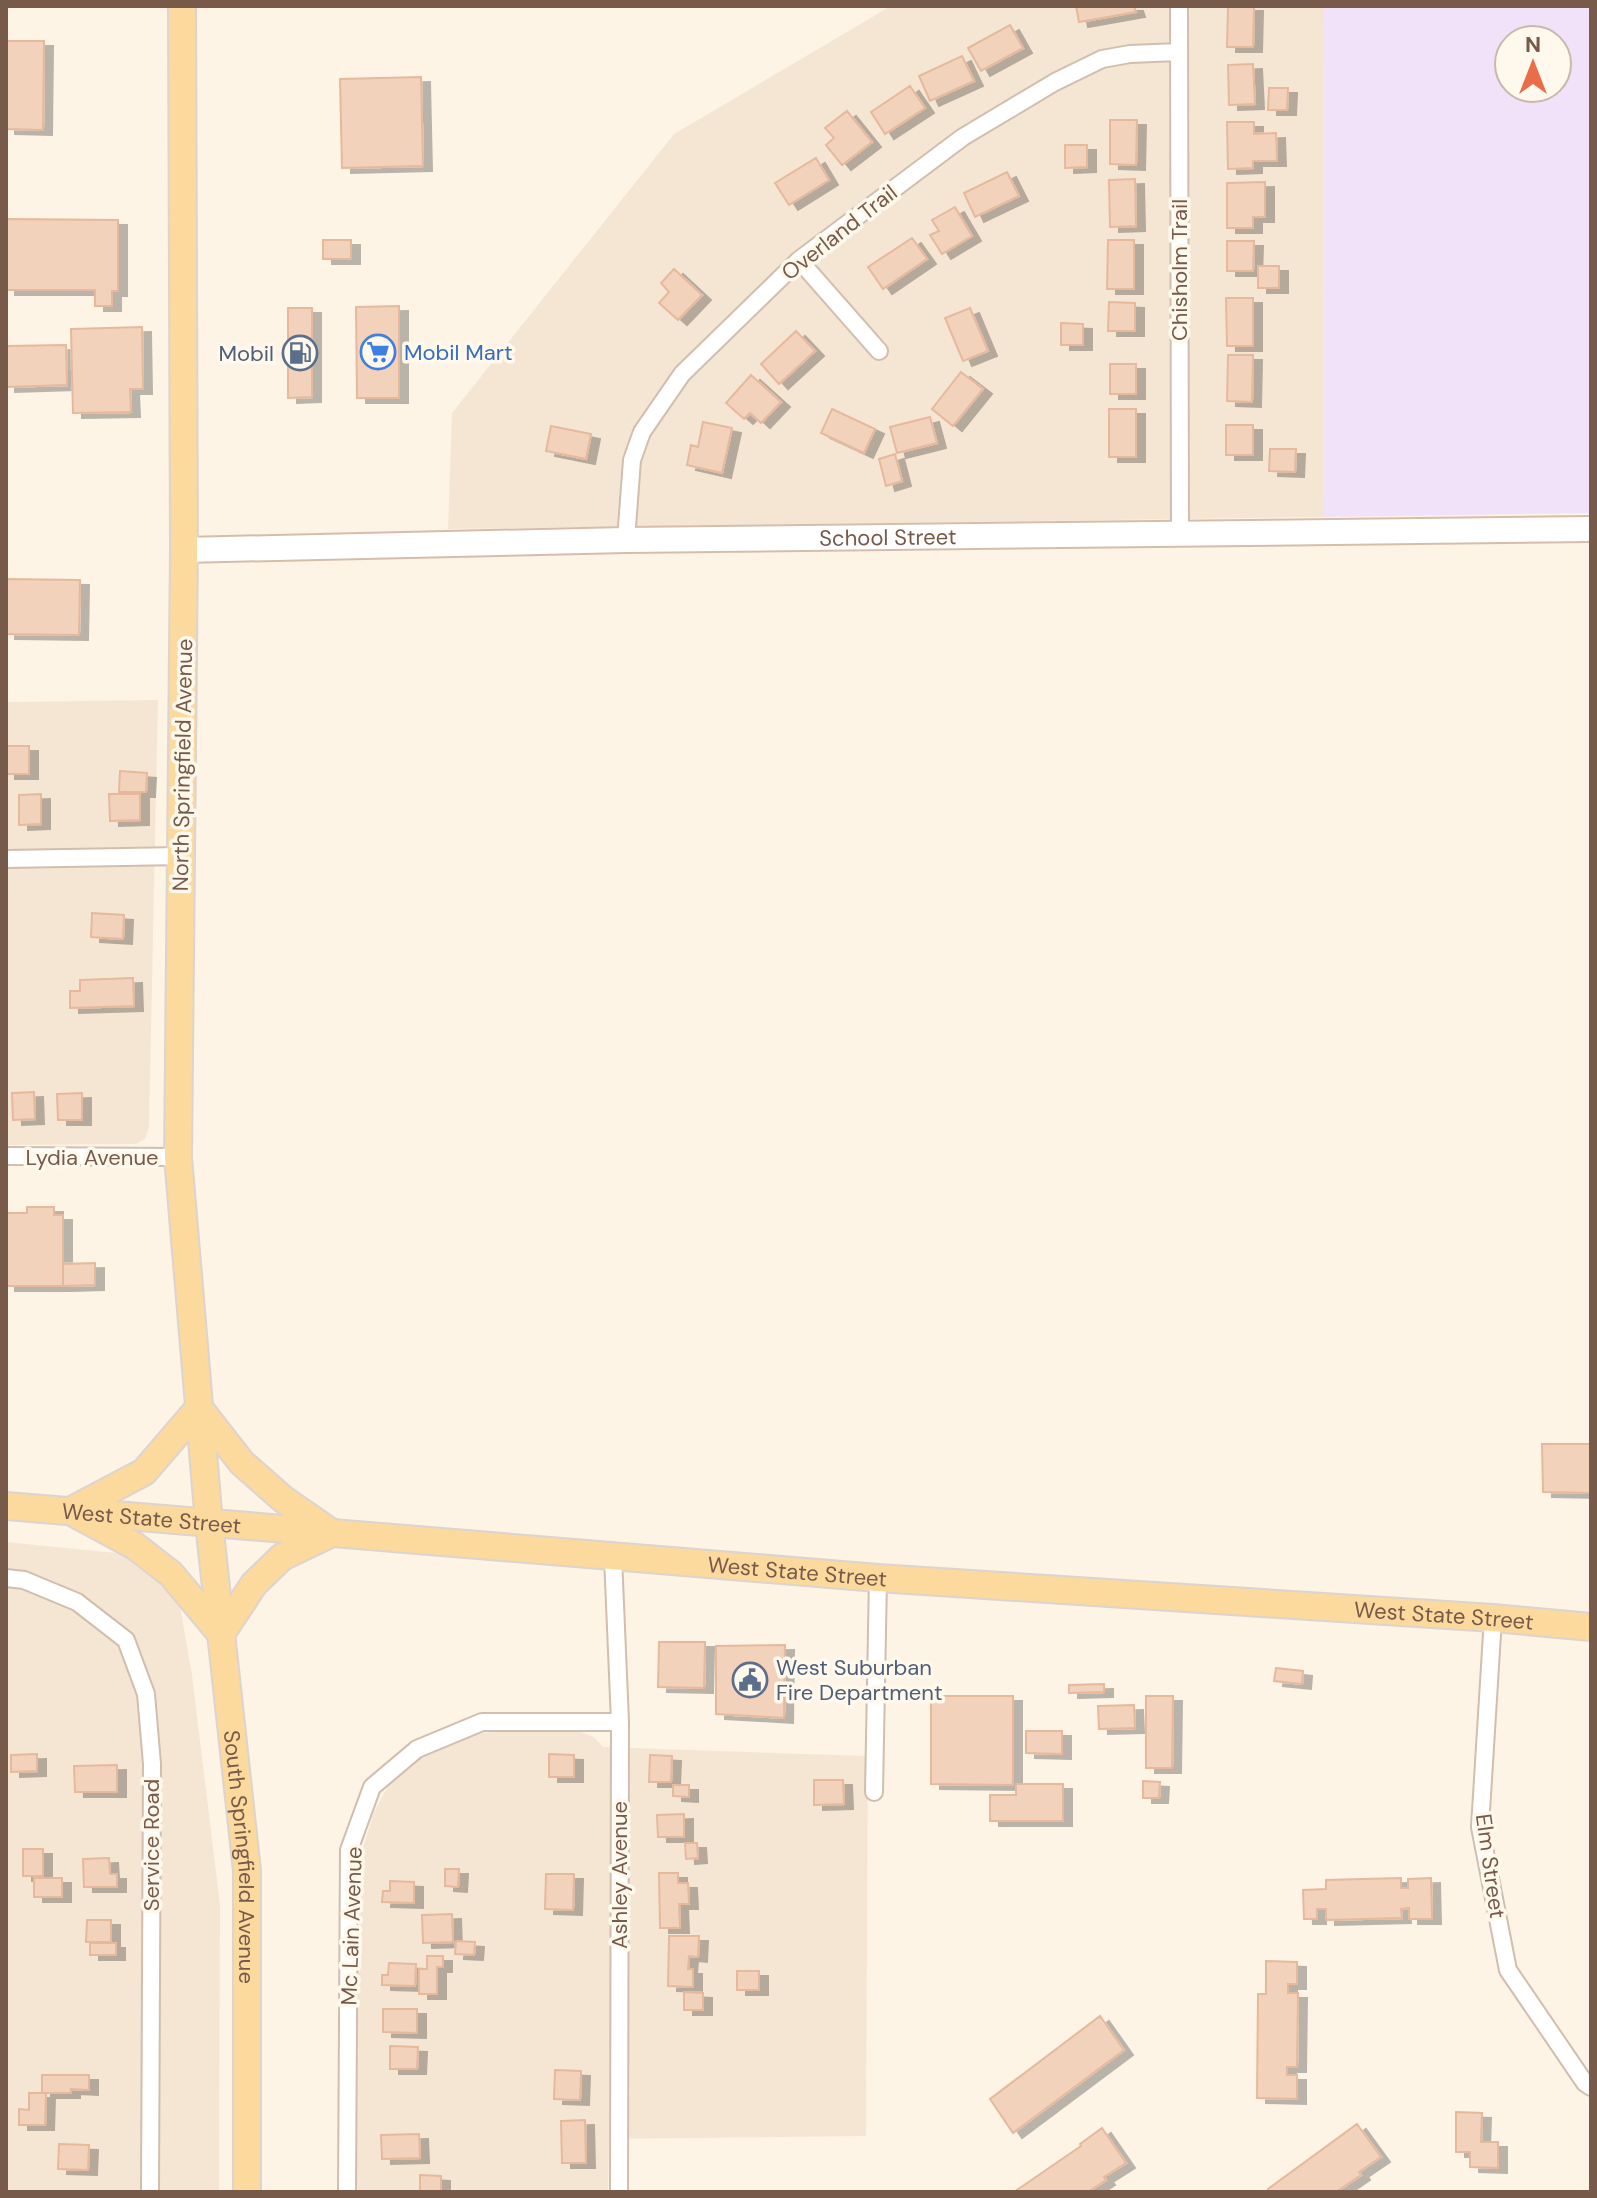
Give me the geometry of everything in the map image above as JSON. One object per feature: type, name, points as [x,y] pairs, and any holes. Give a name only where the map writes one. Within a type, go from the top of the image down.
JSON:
[{"type":"main road","name":"North Springfield Avenue","points":[[182,6],[184,550],[178,1157],[209,1523]]},
{"type":"main road","name":"School Street","points":[[184,550],[626,540],[1591,529]]},
{"type":"main road","points":[[199,1408],[242,1463],[283,1499],[332,1533],[282,1557],[254,1584],[221,1634],[171,1574],[135,1546],[70,1511],[144,1472],[199,1408]]},
{"type":"main road","name":"West State Street","points":[[6,1506],[878,1578],[1591,1627]]},
{"type":"main road","name":"South Springfield Avenue","points":[[209,1523],[247,1871],[247,2192]]},
{"type":"street","name":"Chisholm Trail","points":[[1179,6],[1180,535]]},
{"type":"street","name":"Overland Trail","points":[[626,540],[632,460],[642,432],[682,374],[799,260],[963,137],[1055,82],[1102,59],[1130,54],[1178,52]]},
{"type":"street","points":[[799,260],[879,351]]},
{"type":"street","points":[[6,859],[182,856]]},
{"type":"street","name":"Lydia Avenue","points":[[6,1156],[178,1157]]},
{"type":"street","name":"Ashley Avenue","points":[[613,1557],[620,1722],[619,2192]]},
{"type":"street","name":"Service Road","points":[[6,1578],[24,1580],[77,1602],[126,1640],[146,1694],[152,1764],[150,2192]]},
{"type":"street","points":[[874,1792],[878,1578]]},
{"type":"street","name":"Elm Street","points":[[1493,1618],[1480,1827],[1508,1970],[1585,2083],[1591,2087]]},
{"type":"street","name":"Mc Lain Avenue","points":[[347,2192],[349,1850],[372,1787],[417,1749],[482,1722],[620,1722]]},
{"type":"shaded area","points":[[891,6],[1324,6],[1323,517],[448,529],[452,413],[674,134]]},
{"type":"shaded area","points":[[1324,6],[1591,6],[1591,513],[1323,517]]},
{"type":"shaded area","points":[[158,700],[149,1127],[145,1139],[136,1144],[6,1145],[6,702]]},
{"type":"shaded area","points":[[6,1542],[127,1554],[179,1600],[192,1675],[220,1905],[219,2192],[6,2192]]},
{"type":"shaded area","points":[[499,1731],[578,1731],[594,1737],[603,1747],[868,1756],[866,2136],[609,2139],[608,2192],[356,2192],[357,1916],[363,1848],[374,1812],[387,1788],[409,1764],[434,1748],[469,1735]]},
{"type":"building","points":[[1076,6],[1134,6],[1136,12],[1079,22]]},
{"type":"building","points":[[1228,6],[1254,6],[1253,47],[1227,47]]},
{"type":"building","points":[[1010,25],[1023,48],[981,71],[968,48]]},
{"type":"building","points":[[6,41],[44,41],[43,130],[6,129]]},
{"type":"building","points":[[962,56],[974,81],[930,101],[919,76]]},
{"type":"building","points":[[1253,64],[1255,104],[1229,105],[1228,65]]},
{"type":"building","points":[[421,77],[423,166],[342,168],[340,79]]},
{"type":"building","points":[[910,86],[925,108],[885,134],[871,112]]},
{"type":"building","points":[[1269,88],[1288,88],[1287,110],[1268,110]]},
{"type":"building","points":[[847,111],[872,142],[842,165],[826,145],[834,138],[825,128]]},
{"type":"building","points":[[1110,120],[1137,120],[1136,165],[1110,164]]},
{"type":"building","points":[[1227,122],[1254,122],[1254,134],[1276,133],[1277,161],[1253,161],[1253,168],[1228,169]]},
{"type":"building","points":[[1065,145],[1087,145],[1087,167],[1065,168]]},
{"type":"building","points":[[816,158],[829,180],[789,205],[775,183]]},
{"type":"building","points":[[1007,172],[1019,196],[975,217],[964,193]]},
{"type":"building","points":[[1135,179],[1136,226],[1110,227],[1109,180]]},
{"type":"building","points":[[1265,182],[1265,217],[1253,217],[1253,228],[1227,228],[1227,183]]},
{"type":"building","points":[[955,207],[972,236],[942,254],[930,235],[939,231],[932,220]]},
{"type":"building","points":[[6,219],[118,220],[118,291],[112,291],[112,306],[95,306],[95,290],[6,290]]},
{"type":"building","points":[[912,238],[927,259],[883,289],[868,267]]},
{"type":"building","points":[[323,240],[351,240],[351,259],[323,259]]},
{"type":"building","points":[[1108,240],[1134,240],[1134,289],[1107,289]]},
{"type":"building","points":[[1227,241],[1254,241],[1253,271],[1227,271]]},
{"type":"building","points":[[1258,266],[1279,266],[1279,288],[1258,288]]},
{"type":"building","points":[[674,269],[702,295],[678,320],[659,303],[669,292],[661,283]]},
{"type":"building","points":[[1226,298],[1253,298],[1253,346],[1227,346]]},
{"type":"building","points":[[1109,302],[1135,303],[1135,331],[1108,331]]},
{"type":"building","name":"Mobil Mart","points":[[399,306],[399,398],[357,398],[356,307]]},
{"type":"building","name":"Mobil","points":[[288,308],[312,308],[312,397],[288,398]]},
{"type":"building","points":[[970,308],[988,351],[963,361],[945,318]]},
{"type":"building","points":[[1061,323],[1083,324],[1083,345],[1061,345]]},
{"type":"building","points":[[142,327],[143,389],[130,389],[131,412],[73,413],[71,329]]},
{"type":"building","points":[[796,331],[815,351],[779,384],[761,364]]},
{"type":"building","points":[[66,345],[67,385],[6,387],[6,346]]},
{"type":"building","points":[[1228,355],[1253,355],[1252,402],[1227,401]]},
{"type":"building","points":[[1110,364],[1136,364],[1136,394],[1110,394]]},
{"type":"building","points":[[961,372],[983,389],[953,426],[932,409]]},
{"type":"building","points":[[751,375],[781,402],[761,423],[750,413],[744,419],[726,403]]},
{"type":"building","points":[[832,409],[875,429],[864,453],[821,433]]},
{"type":"building","points":[[1109,409],[1136,409],[1136,457],[1109,457]]},
{"type":"building","points":[[930,417],[937,443],[897,453],[890,427]]},
{"type":"building","points":[[703,422],[732,428],[722,473],[687,465],[691,445],[698,447]]},
{"type":"building","points":[[1226,425],[1253,425],[1253,455],[1226,455]]},
{"type":"building","points":[[551,426],[591,434],[586,459],[546,451]]},
{"type":"building","points":[[1270,449],[1296,449],[1295,472],[1269,471]]},
{"type":"building","points":[[895,454],[902,481],[886,486],[879,459]]},
{"type":"building","points":[[6,579],[80,580],[79,635],[6,634]]},
{"type":"building","points":[[6,746],[29,746],[29,774],[6,774]]},
{"type":"building","points":[[120,771],[147,773],[146,792],[119,792]]},
{"type":"building","points":[[41,794],[41,824],[19,825],[19,795]]},
{"type":"building","points":[[109,794],[140,794],[140,820],[110,821]]},
{"type":"building","points":[[92,913],[124,915],[123,939],[91,937]]},
{"type":"building","points":[[133,978],[134,1006],[70,1008],[70,991],[80,991],[80,980]]},
{"type":"building","points":[[34,1092],[35,1119],[13,1120],[12,1093]]},
{"type":"building","points":[[82,1093],[82,1120],[58,1120],[57,1094]]},
{"type":"building","points":[[27,1207],[54,1207],[54,1215],[63,1215],[63,1286],[6,1286],[6,1213],[27,1213]]},
{"type":"building","points":[[95,1263],[95,1285],[63,1286],[63,1264]]},
{"type":"building","points":[[1542,1444],[1591,1444],[1591,1493],[1543,1492]]},
{"type":"building","points":[[659,1642],[705,1642],[704,1688],[658,1687]]},
{"type":"building","name":"West Suburban Fire Department","points":[[785,1645],[784,1718],[716,1714],[716,1646]]},
{"type":"building","points":[[1276,1668],[1303,1671],[1302,1684],[1274,1681]]},
{"type":"building","points":[[1104,1684],[1104,1692],[1069,1693],[1069,1685]]},
{"type":"building","points":[[931,1696],[1013,1696],[1013,1785],[931,1784]]},
{"type":"building","points":[[1146,1696],[1173,1696],[1172,1768],[1146,1768]]},
{"type":"building","points":[[1134,1705],[1135,1728],[1099,1729],[1098,1706]]},
{"type":"building","points":[[1026,1731],[1062,1731],[1062,1754],[1026,1753]]},
{"type":"building","points":[[37,1754],[37,1771],[11,1772],[11,1755]]},
{"type":"building","points":[[549,1754],[574,1755],[574,1777],[549,1777]]},
{"type":"building","points":[[650,1755],[672,1756],[671,1782],[649,1782]]},
{"type":"building","points":[[117,1765],[117,1792],[75,1792],[74,1766]]},
{"type":"building","points":[[814,1780],[843,1780],[844,1804],[814,1805]]},
{"type":"building","points":[[1143,1781],[1160,1782],[1159,1798],[1143,1798]]},
{"type":"building","points":[[1016,1784],[1063,1784],[1063,1821],[990,1821],[990,1795],[1016,1795]]},
{"type":"building","points":[[673,1785],[689,1785],[689,1797],[673,1796]]},
{"type":"building","points":[[684,1814],[684,1837],[658,1837],[657,1815]]},
{"type":"building","points":[[685,1843],[697,1843],[698,1858],[686,1859]]},
{"type":"building","points":[[23,1849],[43,1849],[43,1876],[23,1876]]},
{"type":"building","points":[[109,1858],[110,1874],[117,1874],[117,1887],[84,1887],[83,1859]]},
{"type":"building","points":[[445,1869],[459,1869],[458,1887],[445,1886]]},
{"type":"building","points":[[659,1873],[678,1873],[678,1883],[688,1883],[689,1904],[679,1904],[680,1928],[660,1928]]},
{"type":"building","points":[[546,1874],[574,1874],[573,1910],[545,1909]]},
{"type":"building","points":[[34,1878],[62,1878],[62,1897],[34,1897]]},
{"type":"building","points":[[1401,1878],[1401,1888],[1408,1888],[1408,1879],[1431,1878],[1432,1919],[1409,1919],[1409,1908],[1401,1909],[1402,1918],[1326,1920],[1326,1909],[1317,1909],[1317,1919],[1304,1919],[1303,1890],[1326,1889],[1326,1880]]},
{"type":"building","points":[[390,1881],[414,1882],[414,1903],[382,1902],[383,1891],[390,1891]]},
{"type":"building","points":[[452,1914],[453,1942],[423,1943],[422,1915]]},
{"type":"building","points":[[87,1920],[111,1920],[111,1942],[86,1942]]},
{"type":"building","points":[[669,1936],[699,1936],[698,1957],[689,1956],[688,1969],[693,1969],[693,1987],[668,1986]]},
{"type":"building","points":[[456,1941],[475,1942],[474,1955],[455,1954]]},
{"type":"building","points":[[90,1943],[116,1943],[116,1955],[90,1955]]},
{"type":"building","points":[[427,1956],[443,1956],[443,1967],[437,1967],[437,1994],[419,1994],[419,1969],[427,1969]]},
{"type":"building","points":[[1266,1961],[1297,1962],[1297,1984],[1288,1984],[1288,1993],[1298,1993],[1297,2067],[1287,2067],[1287,2075],[1297,2075],[1297,2099],[1257,2098],[1258,1994],[1266,1994]]},
{"type":"building","points":[[389,1963],[416,1964],[415,1986],[382,1985],[382,1975],[388,1975]]},
{"type":"building","points":[[737,1971],[759,1971],[759,1990],[737,1990]]},
{"type":"building","points":[[684,1992],[703,1993],[703,2010],[684,2010]]},
{"type":"building","points":[[383,2009],[417,2009],[417,2033],[383,2032]]},
{"type":"building","points":[[1100,2016],[1124,2050],[1013,2133],[990,2099]]},
{"type":"building","points":[[390,2046],[418,2047],[417,2069],[390,2069]]},
{"type":"building","points":[[555,2070],[581,2071],[580,2100],[554,2099]]},
{"type":"building","points":[[42,2075],[89,2075],[89,2090],[42,2093]]},
{"type":"building","points":[[29,2093],[46,2093],[45,2125],[19,2125],[19,2109],[29,2110]]},
{"type":"building","points":[[1456,2112],[1482,2113],[1481,2142],[1498,2142],[1498,2168],[1470,2167],[1470,2152],[1456,2152]]},
{"type":"building","points":[[585,2120],[586,2163],[562,2163],[561,2121]]},
{"type":"building","points":[[1357,2124],[1381,2157],[1359,2172],[1361,2175],[1336,2192],[1268,2192],[1268,2189]]},
{"type":"building","points":[[1102,2128],[1126,2163],[1104,2177],[1106,2180],[1088,2192],[1014,2192],[1081,2146]]},
{"type":"building","points":[[419,2134],[420,2158],[382,2159],[381,2135]]},
{"type":"building","points":[[59,2144],[89,2145],[88,2170],[58,2169]]},
{"type":"building","points":[[420,2175],[441,2176],[441,2192],[420,2192]]},
{"type":"place","name":"Mobil Mart","points":[[378,352]]},
{"type":"place","name":"Mobil","points":[[300,353]]},
{"type":"place","name":"West Suburban Fire Department","points":[[750,1680]]}]
